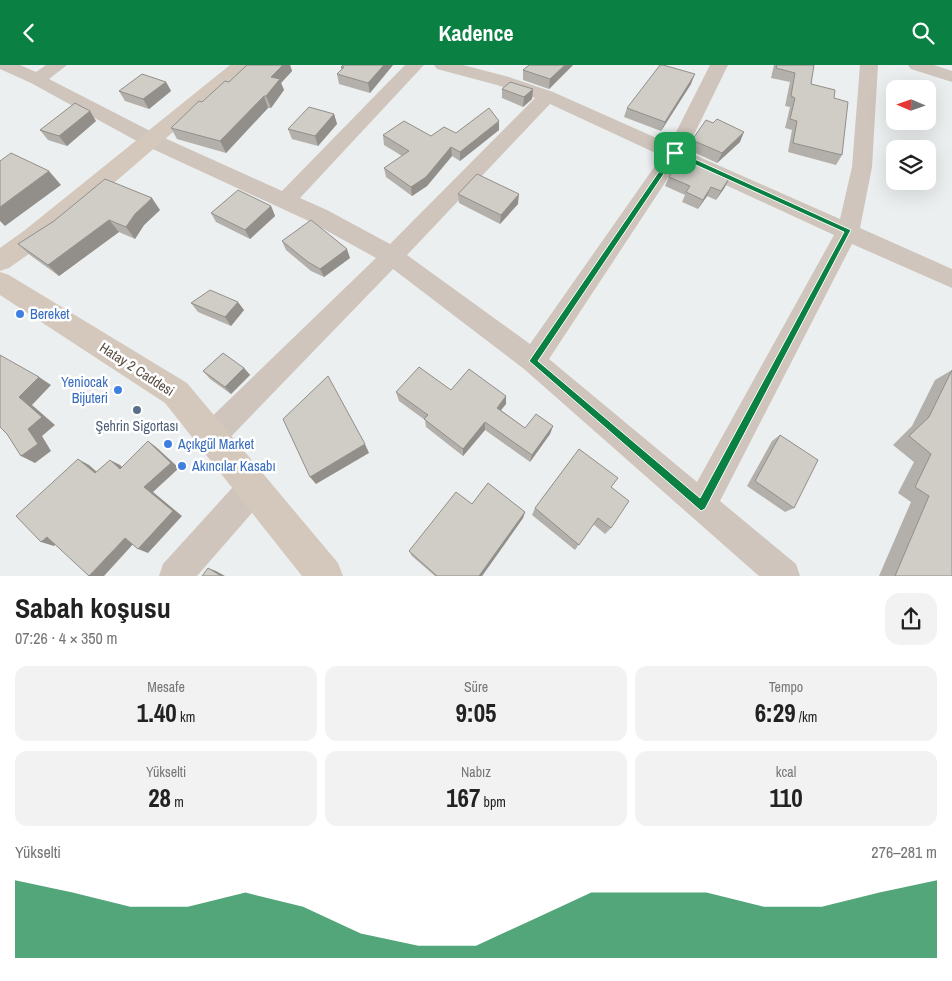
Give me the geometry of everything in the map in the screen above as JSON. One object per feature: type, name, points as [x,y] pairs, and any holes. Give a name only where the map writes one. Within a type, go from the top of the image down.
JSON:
[{"type":"street","points":[[5,65],[37,79],[145,136],[319,216],[392,256],[533,361],[784,576]]},
{"type":"street","points":[[37,79],[58,65]]},
{"type":"street","points":[[0,261],[34,237],[220,65]]},
{"type":"street","points":[[0,252],[13,235],[242,65]]},
{"type":"street","points":[[285,201],[415,65]]},
{"type":"street","points":[[443,65],[502,81],[547,96],[848,230],[952,279]]},
{"type":"street","points":[[533,361],[675,153],[719,65]]},
{"type":"street","points":[[701,506],[848,230],[862,167],[869,65]]},
{"type":"street","points":[[917,65],[952,77]]},
{"type":"street","points":[[211,437],[392,256],[547,96]]},
{"type":"street","name":"Hatay 2 Caddesi","points":[[0,282],[176,393],[325,576]]},
{"type":"street","points":[[176,576],[254,488]]},
{"type":"building","points":[[247,65],[283,65],[271,77],[280,79],[266,96],[220,141],[171,128],[199,101],[202,102],[225,81],[229,82]]},
{"type":"building","points":[[343,65],[384,65],[368,83],[337,74],[344,67],[341,67]]},
{"type":"building","points":[[529,65],[565,65],[550,79],[523,70]]},
{"type":"building","points":[[660,65],[695,74],[665,122],[627,108]]},
{"type":"building","points":[[777,65],[814,65],[811,84],[835,90],[834,98],[848,102],[842,155],[793,143],[797,121],[790,119],[795,98],[791,96],[795,73],[776,68]]},
{"type":"building","points":[[142,74],[166,82],[143,99],[119,91]]},
{"type":"building","points":[[510,82],[533,89],[524,97],[502,89]]},
{"type":"building","points":[[75,103],[90,111],[59,136],[40,130]]},
{"type":"building","points":[[309,107],[334,114],[315,136],[288,129]]},
{"type":"building","points":[[489,108],[499,121],[460,152],[451,147],[426,177],[411,187],[384,168],[409,151],[383,135],[404,121],[431,136],[444,127],[456,133]]},
{"type":"building","points":[[717,119],[744,132],[722,153],[692,140],[706,120],[713,123]]},
{"type":"building","points":[[11,153],[49,171],[0,207],[0,161]]},
{"type":"building","points":[[683,156],[730,177],[721,191],[711,187],[703,200],[686,192],[690,186],[669,177]]},
{"type":"building","points":[[477,174],[519,194],[501,215],[458,194]]},
{"type":"building","points":[[105,179],[152,198],[135,214],[126,227],[109,220],[48,265],[18,244],[54,221]]},
{"type":"building","points":[[238,190],[271,206],[245,230],[211,213]]},
{"type":"building","points":[[311,220],[347,249],[320,269],[282,241]]},
{"type":"building","points":[[210,290],[238,302],[225,317],[191,303]]},
{"type":"building","points":[[223,353],[244,368],[225,387],[203,371]]},
{"type":"building","points":[[0,355],[39,377],[19,397],[42,417],[28,429],[38,444],[21,456],[7,434],[0,427]]},
{"type":"building","points":[[419,367],[451,390],[469,369],[506,396],[497,408],[525,428],[536,414],[553,426],[532,455],[485,422],[463,449],[424,419],[428,415],[396,392]]},
{"type":"building","points":[[952,370],[952,576],[895,576],[929,496],[915,487],[931,454],[909,436],[929,417]]},
{"type":"building","points":[[328,376],[365,444],[310,477],[283,419]]},
{"type":"building","points":[[780,435],[818,460],[794,508],[755,481]]},
{"type":"building","points":[[148,441],[171,463],[144,487],[173,511],[138,549],[125,538],[89,576],[47,537],[41,542],[16,516],[78,459],[95,473],[110,460],[120,469]]},
{"type":"building","points":[[579,449],[618,478],[611,487],[629,501],[611,528],[598,518],[579,545],[535,508]]},
{"type":"building","points":[[488,483],[525,512],[479,576],[437,576],[409,551],[456,492],[472,504]]},
{"type":"building","points":[[208,568],[221,576],[202,576]]},
{"type":"place","name":"Bereket","points":[[20,314]]},
{"type":"place","name":"Yeniocak Bijuteri","points":[[118,390]]},
{"type":"place","name":"Şehrin Sigortası","points":[[137,410]]},
{"type":"place","name":"Açıkgül Market","points":[[168,444]]},
{"type":"place","name":"Akıncılar Kasabı","points":[[182,466]]},
{"type":"route","points":[[675,153],[848,230],[701,506],[533,361],[675,153]]}]
